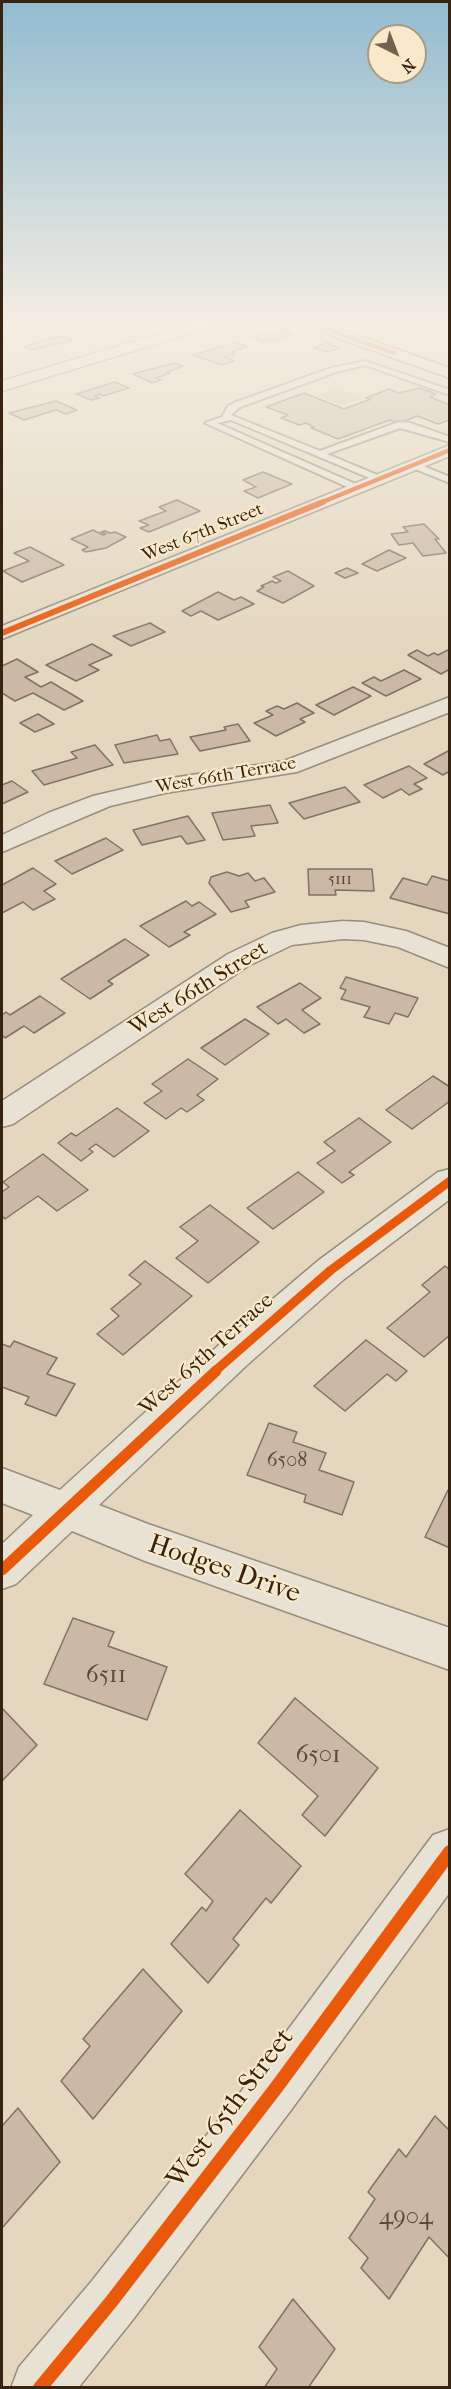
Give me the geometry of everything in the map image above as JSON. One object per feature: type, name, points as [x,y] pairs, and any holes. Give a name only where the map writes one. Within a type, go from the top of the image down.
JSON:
[{"type":"street","name":"West 67th Street","points":[[2,633],[450,450]]},
{"type":"street","name":"West 66th Terrace","points":[[2,844],[57,818],[102,801],[165,786],[289,767],[450,704]]},
{"type":"street","name":"West 66th Street","points":[[2,1116],[238,960],[282,939],[322,932],[364,931],[406,940],[450,959]]},
{"type":"street","name":"West 65th Terrace","points":[[2,1570],[234,1354],[331,1270],[450,1181]]},
{"type":"street","name":"Hodges Drive","points":[[2,1485],[145,1542],[450,1649]]},
{"type":"street","name":"West 65th Street","points":[[40,2388],[111,2302],[276,2088],[450,1852]]},
{"type":"lane","points":[[231,434],[357,488]]},
{"type":"lane","points":[[272,434],[379,479]]},
{"type":"lane","points":[[319,454],[373,434]]},
{"type":"lane","points":[[434,434],[450,440]]},
{"type":"lane","points":[[413,465],[450,480]]},
{"type":"building","points":[[327,434],[350,434],[338,439]]},
{"type":"building","points":[[263,472],[292,484],[258,498],[244,491],[256,487],[243,480]]},
{"type":"building","points":[[177,500],[200,511],[149,532],[140,528],[149,525],[139,521],[166,511],[159,507]]},
{"type":"building","points":[[424,524],[439,539],[435,539],[446,553],[423,556],[413,543],[399,545],[391,534],[408,532],[403,527]]},
{"type":"building","points":[[93,530],[103,535],[106,534],[101,532],[105,531],[126,537],[106,548],[86,552],[82,550],[88,547],[71,539]]},
{"type":"building","points":[[30,547],[64,565],[22,582],[3,571],[29,561],[14,553]]},
{"type":"building","points":[[389,550],[406,558],[377,571],[362,564]]},
{"type":"building","points":[[347,568],[358,573],[345,578],[335,573]]},
{"type":"building","points":[[288,571],[314,586],[283,603],[257,591],[264,587],[261,586],[272,581],[276,583],[281,581],[273,577]]},
{"type":"building","points":[[218,592],[234,600],[241,597],[254,604],[218,620],[201,611],[191,616],[182,611]]},
{"type":"building","points":[[150,623],[165,632],[131,646],[113,636]]},
{"type":"building","points":[[92,644],[112,655],[89,665],[99,670],[76,681],[46,665]]},
{"type":"building","points":[[450,649],[450,669],[441,674],[408,655],[417,650],[428,656],[434,653],[438,655]]},
{"type":"building","points":[[17,659],[38,672],[25,677],[41,687],[51,682],[83,701],[64,710],[33,693],[15,701],[2,693],[2,666]]},
{"type":"building","points":[[404,670],[421,679],[386,696],[362,683],[374,677],[381,681]]},
{"type":"building","points":[[353,687],[371,696],[334,715],[316,705]]},
{"type":"building","points":[[297,703],[314,713],[300,719],[305,722],[276,736],[254,723],[273,715],[266,711],[277,706],[284,709]]},
{"type":"building","points":[[38,714],[54,724],[35,732],[20,723]]},
{"type":"building","points":[[238,724],[250,741],[200,751],[190,737],[226,730],[224,727]]},
{"type":"building","points":[[157,735],[160,741],[170,739],[178,754],[124,763],[115,745]]},
{"type":"building","points":[[95,745],[113,765],[44,785],[32,771],[77,758],[71,752]]},
{"type":"building","points":[[450,750],[450,771],[443,775],[424,764]]},
{"type":"building","points":[[409,766],[427,778],[414,784],[422,789],[409,795],[401,789],[383,798],[364,785]]},
{"type":"building","points":[[12,781],[28,792],[2,804],[2,785]]},
{"type":"building","points":[[345,787],[360,802],[304,819],[289,803]]},
{"type":"building","points":[[270,805],[278,823],[251,826],[255,836],[223,840],[212,813]]},
{"type":"building","points":[[188,816],[205,840],[187,844],[181,836],[142,845],[133,830]]},
{"type":"building","points":[[106,838],[123,850],[72,874],[55,861]]},
{"type":"building","points":[[33,868],[56,884],[44,891],[55,899],[33,910],[23,902],[2,913],[2,885]]},
{"type":"building","points":[[308,869],[372,869],[374,891],[335,890],[336,895],[309,895]]},
{"type":"building","points":[[227,872],[239,876],[248,873],[255,881],[264,878],[275,892],[245,901],[249,907],[231,912],[209,883],[211,877]]},
{"type":"building","points":[[432,876],[450,881],[450,914],[390,898],[403,878],[427,885]]},
{"type":"building","points":[[186,901],[192,906],[199,902],[216,914],[184,932],[190,935],[169,947],[140,926]]},
{"type":"building","points":[[125,939],[149,955],[108,981],[113,984],[90,999],[61,979]]},
{"type":"building","points":[[346,977],[418,998],[408,1017],[395,1013],[389,1024],[364,1017],[370,1007],[341,999],[346,990],[340,988]]},
{"type":"building","points":[[300,983],[321,998],[302,1010],[320,1024],[304,1033],[286,1019],[278,1024],[257,1007]]},
{"type":"building","points":[[40,996],[65,1013],[34,1033],[24,1026],[5,1038],[2,1035],[2,1015],[6,1012],[10,1015]]},
{"type":"building","points":[[245,1019],[269,1034],[225,1065],[201,1048]]},
{"type":"building","points":[[188,1059],[218,1079],[197,1095],[204,1100],[187,1112],[181,1108],[166,1119],[144,1103],[162,1091],[152,1084]]},
{"type":"building","points":[[433,1076],[450,1087],[450,1101],[412,1129],[386,1110]]},
{"type":"building","points":[[117,1108],[149,1131],[114,1157],[96,1144],[89,1149],[93,1152],[81,1161],[58,1143],[71,1133],[76,1136]]},
{"type":"building","points":[[359,1118],[391,1142],[349,1172],[354,1175],[342,1183],[317,1163],[335,1151],[324,1142]]},
{"type":"building","points":[[43,1154],[88,1190],[57,1211],[38,1196],[5,1219],[2,1216],[2,1192],[9,1187],[3,1182]]},
{"type":"building","points":[[298,1172],[324,1192],[273,1229],[247,1208]]},
{"type":"building","points":[[210,1205],[259,1242],[208,1283],[176,1258],[198,1241],[180,1227]]},
{"type":"building","points":[[145,1261],[192,1296],[123,1355],[97,1334],[119,1316],[111,1309],[141,1284],[129,1275]]},
{"type":"building","points":[[445,1266],[450,1270],[450,1335],[424,1357],[387,1328],[430,1292],[422,1285]]},
{"type":"building","points":[[366,1340],[407,1371],[396,1381],[387,1374],[345,1411],[314,1386]]},
{"type":"building","points":[[14,1341],[57,1358],[47,1374],[75,1384],[56,1416],[25,1404],[29,1397],[2,1387],[2,1344],[10,1347]]},
{"type":"building","points":[[269,1423],[297,1432],[293,1442],[326,1453],[319,1470],[354,1482],[342,1515],[304,1502],[306,1495],[247,1475]]},
{"type":"building","points":[[448,1490],[450,1491],[450,1548],[425,1537]]},
{"type":"building","points":[[73,1618],[114,1632],[108,1646],[167,1667],[147,1720],[44,1684]]},
{"type":"building","points":[[295,1698],[378,1768],[325,1836],[302,1815],[318,1796],[258,1743]]},
{"type":"building","points":[[2,1708],[37,1745],[2,1781]]},
{"type":"building","points":[[240,1810],[301,1866],[271,1903],[266,1898],[233,1939],[239,1945],[208,1983],[171,1944],[202,1907],[206,1911],[213,1901],[185,1874]]},
{"type":"building","points":[[143,1969],[182,2011],[93,2119],[61,2081],[90,2046],[83,2039]]},
{"type":"building","points":[[18,2108],[60,2162],[2,2228],[2,2126]]},
{"type":"building","points":[[435,2116],[450,2131],[450,2259],[429,2237],[389,2299],[361,2268],[368,2258],[349,2238],[375,2199],[368,2192],[399,2149],[406,2157]]},
{"type":"building","points":[[293,2299],[335,2349],[308,2388],[264,2388],[277,2369],[259,2347]]},
{"type":"cycle path","points":[[2,633],[450,450]]},
{"type":"cycle path","points":[[2,1570],[234,1354],[331,1270],[450,1181]]},
{"type":"cycle path","points":[[40,2388],[111,2302],[276,2088],[450,1852]]}]
